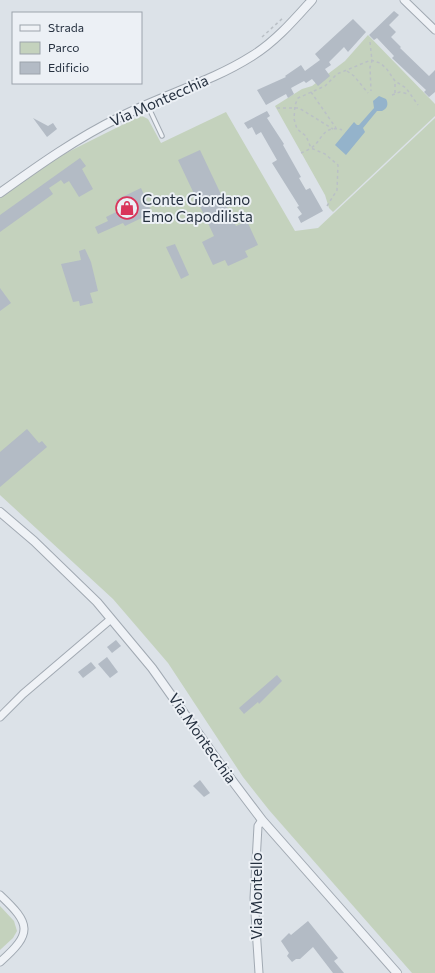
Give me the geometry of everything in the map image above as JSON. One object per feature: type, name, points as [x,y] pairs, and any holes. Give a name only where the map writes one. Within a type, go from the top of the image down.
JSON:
[{"type":"street","name":"Via Montecchia","points":[[0,193],[76,140],[147,104],[220,73],[253,55],[298,16],[312,0]]},
{"type":"street","points":[[404,0],[435,30]]},
{"type":"street","name":"Via Montecchia","points":[[0,512],[68,574],[111,619],[152,668],[262,820],[397,973]]},
{"type":"street","points":[[0,717],[23,694],[111,619]]},
{"type":"street","name":"Via Montello","points":[[259,973],[254,898],[258,826],[262,820]]},
{"type":"street","points":[[0,895],[23,919],[24,927],[23,936],[18,945],[0,962]]},
{"type":"lane","points":[[147,104],[162,136]]},
{"type":"path","points":[[370,42],[372,61],[370,67],[371,91]]},
{"type":"path","points":[[327,206],[337,190],[338,165],[325,154],[311,148],[306,136],[297,129],[294,120],[298,98],[331,82],[337,74],[372,61],[386,68],[395,81],[406,88],[418,105]]},
{"type":"path","points":[[347,71],[354,76],[368,94]]},
{"type":"path","points":[[395,81],[393,94],[409,94]]},
{"type":"path","points":[[311,92],[336,128],[342,130]]},
{"type":"path","points":[[277,108],[295,108],[306,111],[333,129]]},
{"type":"path","points":[[301,153],[311,148],[325,132],[336,128]]},
{"type":"green space","points":[[368,35],[435,104],[435,116],[333,212],[329,208],[325,195],[275,106],[302,89],[312,86],[345,61]]},
{"type":"green space","points":[[226,112],[295,231],[318,228],[435,118],[435,973],[412,973],[269,810],[243,777],[168,663],[113,599],[0,495],[0,198],[54,159],[134,119],[142,116],[148,119],[161,143]]},
{"type":"green space","points":[[0,906],[14,921],[17,931],[13,938],[0,950]]},
{"type":"water","points":[[379,96],[386,99],[386,108],[382,111],[377,111],[363,128],[365,132],[346,155],[335,145],[354,122],[359,125],[374,108],[373,101]]},
{"type":"building","points":[[394,11],[399,15],[389,25],[396,32],[391,37],[401,47],[400,48],[429,76],[435,70],[435,92],[429,97],[424,92],[426,90],[392,58],[394,56],[377,38],[374,40],[369,35]]},
{"type":"building","points":[[353,19],[366,32],[348,52],[344,47],[329,62],[331,65],[325,69],[330,76],[318,86],[312,79],[306,83],[304,81],[291,88],[294,94],[288,98],[286,94],[266,105],[257,90],[286,77],[285,76],[301,65],[305,71],[320,60],[315,54]]},
{"type":"building","points":[[267,111],[270,116],[267,118],[284,144],[283,145],[301,177],[299,178],[306,190],[310,188],[323,211],[301,223],[298,217],[302,214],[297,207],[299,206],[272,163],[277,160],[261,132],[256,135],[252,127],[248,129],[244,123]]},
{"type":"building","points":[[33,118],[48,126],[53,123],[57,129],[47,137]]},
{"type":"building","points":[[200,150],[236,226],[247,221],[258,245],[245,251],[248,257],[228,266],[225,260],[213,265],[202,242],[214,236],[178,160]]},
{"type":"building","points":[[80,158],[86,166],[82,169],[93,189],[79,197],[69,181],[64,184],[61,180],[49,188],[53,194],[0,232],[0,215]]},
{"type":"building","points":[[141,188],[152,213],[125,226],[123,223],[98,234],[95,227],[108,221],[106,217],[120,210],[116,200]]},
{"type":"building","points":[[175,244],[189,275],[181,279],[166,247]]},
{"type":"building","points":[[85,249],[91,262],[98,291],[90,293],[93,303],[80,306],[79,301],[73,302],[61,264],[81,260],[79,251]]},
{"type":"building","points":[[0,288],[11,303],[0,311]]},
{"type":"building","points":[[27,429],[39,443],[42,441],[47,447],[0,487],[0,452]]},
{"type":"building","points":[[116,640],[121,646],[112,653],[107,647]]},
{"type":"building","points":[[107,657],[118,672],[110,678],[98,664]]},
{"type":"building","points":[[91,662],[96,668],[83,678],[78,672]]},
{"type":"building","points":[[277,675],[282,681],[259,704],[258,702],[244,714],[239,708]]},
{"type":"building","points":[[200,780],[210,793],[204,797],[193,786]]},
{"type":"building","points":[[308,921],[338,958],[334,961],[344,973],[333,973],[313,947],[300,959],[296,959],[292,962],[287,956],[289,953],[281,941],[289,933],[291,935]]},
{"type":"place","name":"Conte Giordano Emo Capodilista","points":[[127,208]]}]
